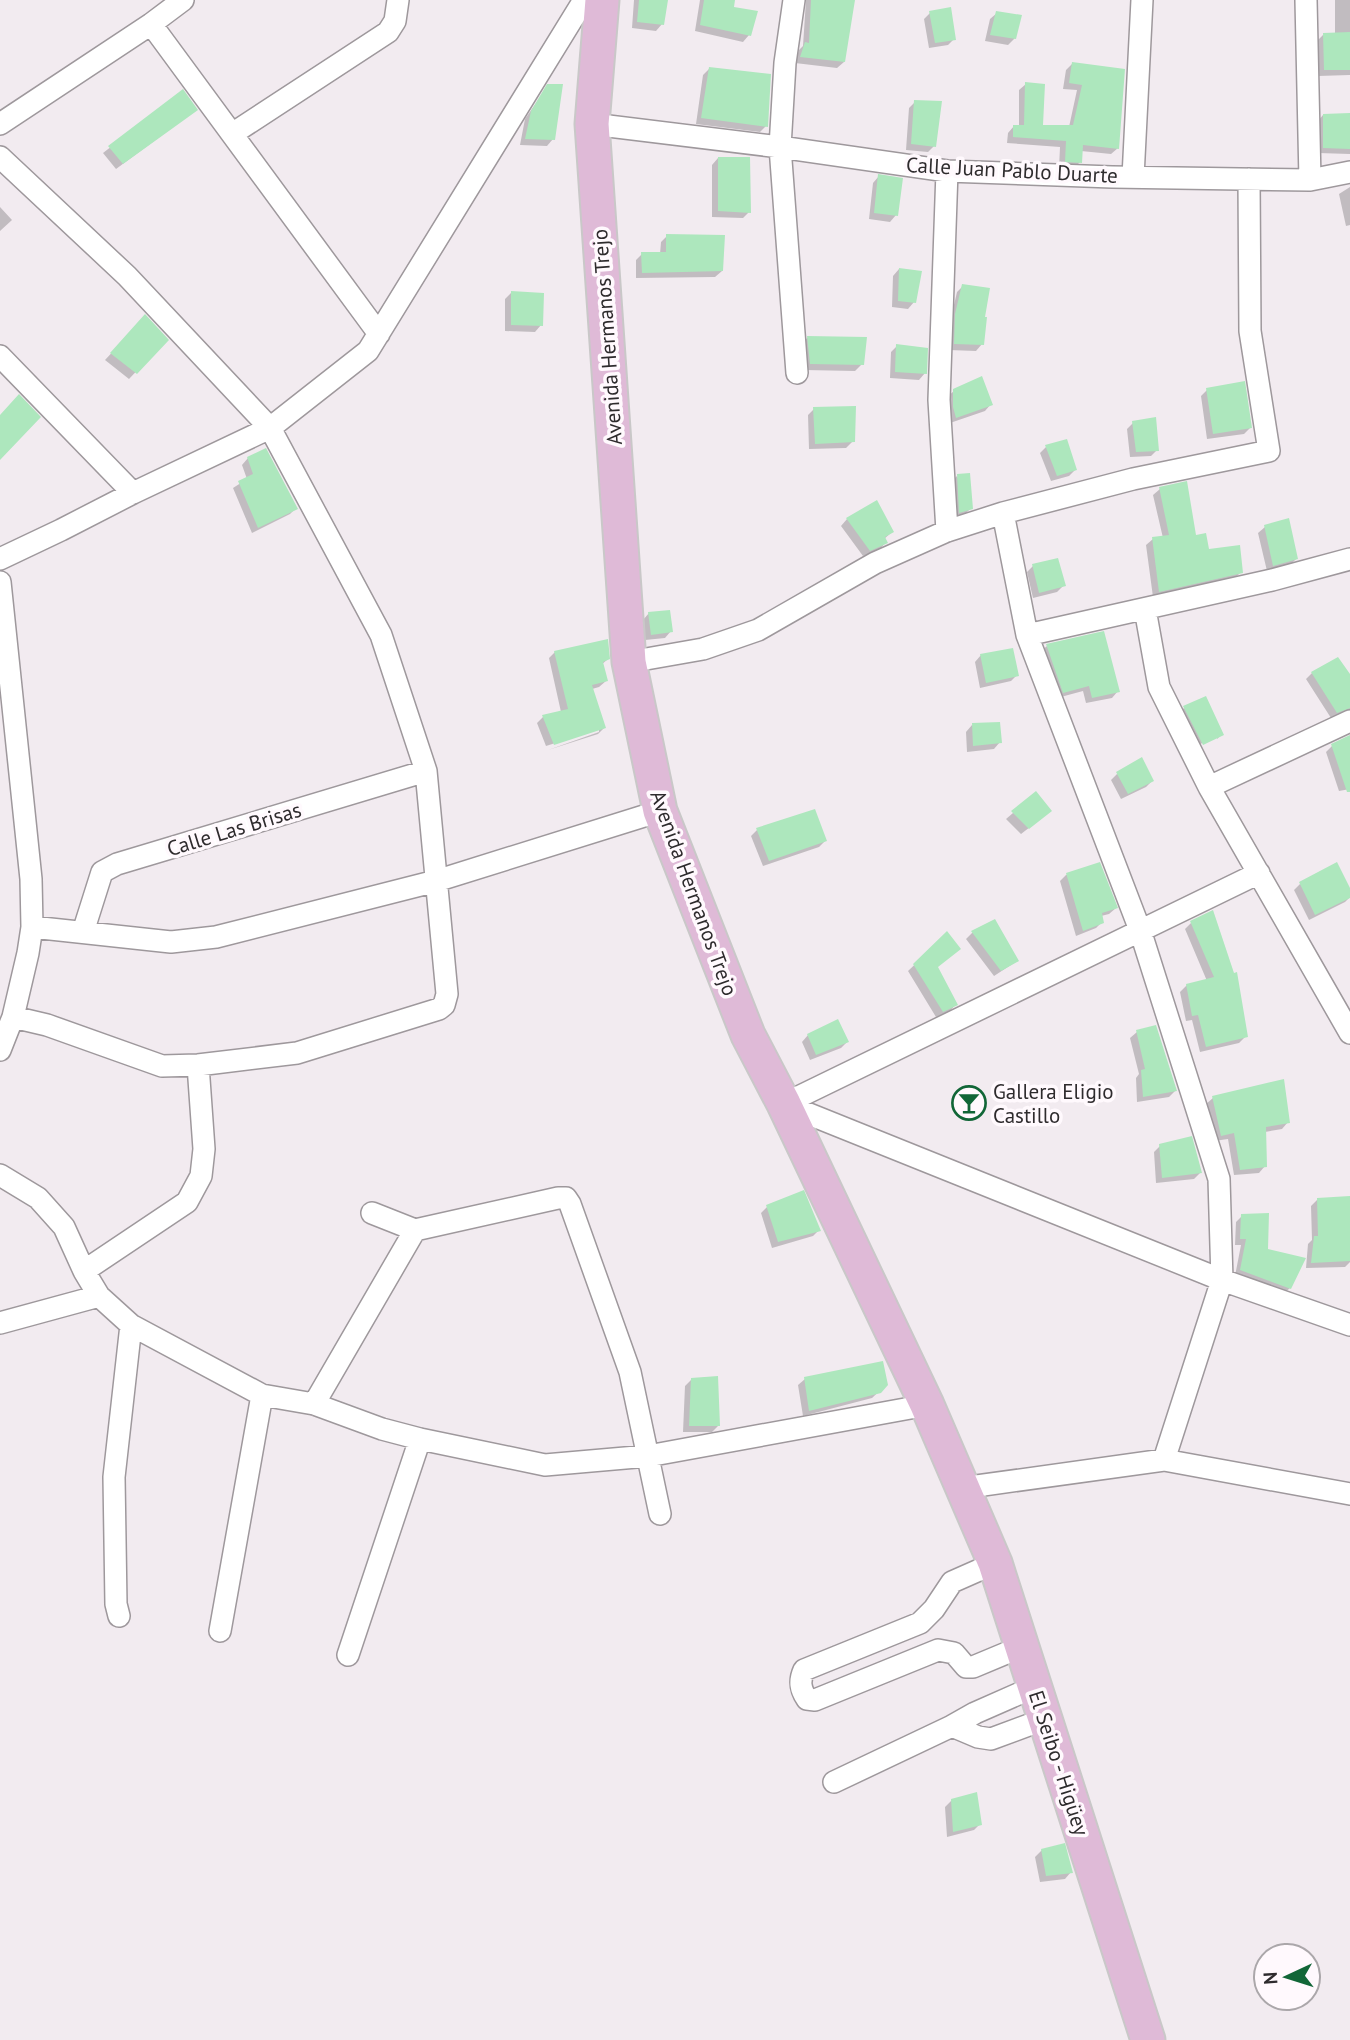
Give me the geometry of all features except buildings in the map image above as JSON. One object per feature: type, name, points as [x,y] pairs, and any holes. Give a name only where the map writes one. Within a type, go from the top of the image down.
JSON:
[{"type":"main road","name":"Avenida Hermanos Trejo","points":[[602,0],[592,124],[629,662],[660,811],[748,1035],[784,1104],[927,1405],[962,1488]]},
{"type":"main road","name":"El Seibo - Higüey","points":[[962,1488],[995,1563],[1148,2040]]},
{"type":"street","points":[[0,124],[152,24],[183,0]]},
{"type":"street","points":[[232,134],[388,32],[395,21],[398,0]]},
{"type":"street","points":[[0,559],[270,428],[368,351],[584,0]]},
{"type":"street","points":[[794,0],[785,63],[780,147],[797,373]]},
{"type":"street","points":[[1133,177],[1142,0]]},
{"type":"street","points":[[1306,0],[1310,180]]},
{"type":"street","points":[[152,24],[379,334]]},
{"type":"street","name":"Calle Juan Pablo Duarte","points":[[592,124],[947,171],[1310,180],[1350,172]]},
{"type":"street","points":[[0,157],[127,276],[270,428],[381,635],[426,771],[447,994],[444,1005],[439,1009],[298,1053],[198,1065],[162,1066],[47,1025],[13,1017]]},
{"type":"street","points":[[947,171],[939,400],[947,531]]},
{"type":"street","points":[[629,662],[703,649],[758,630],[875,563],[947,531],[1003,513],[1133,479],[1269,451],[1250,331],[1249,179]]},
{"type":"street","points":[[0,356],[133,493]]},
{"type":"street","points":[[1003,513],[1027,635],[1140,930],[1219,1179],[1222,1280],[1164,1460]]},
{"type":"street","points":[[1027,635],[1272,580],[1350,559]]},
{"type":"street","points":[[0,582],[32,879],[32,927],[13,1017],[0,1049]]},
{"type":"street","points":[[1145,609],[1159,687],[1209,788],[1350,1033]]},
{"type":"street","points":[[1209,788],[1350,721]]},
{"type":"street","name":"Calle Las Brisas","points":[[83,932],[102,872],[117,864],[426,771]]},
{"type":"street","points":[[32,927],[171,942],[216,937],[436,881],[660,811]]},
{"type":"street","points":[[784,1104],[1259,873]]},
{"type":"street","points":[[84,1271],[187,1202],[201,1177],[204,1149],[198,1065]]},
{"type":"street","points":[[784,1104],[1222,1280],[1350,1325]]},
{"type":"street","points":[[0,1175],[38,1198],[64,1227],[99,1296],[131,1325],[262,1395],[314,1404],[382,1429],[420,1439],[545,1465],[648,1456],[927,1405]]},
{"type":"street","points":[[372,1213],[415,1230],[566,1198],[630,1372],[660,1514]]},
{"type":"street","points":[[314,1404],[415,1230]]},
{"type":"street","points":[[0,1323],[99,1296]]},
{"type":"street","points":[[119,1616],[116,1604],[114,1477],[131,1325]]},
{"type":"street","points":[[220,1631],[262,1395]]},
{"type":"street","points":[[348,1655],[420,1439]]},
{"type":"street","points":[[962,1488],[1164,1460],[1350,1494]]},
{"type":"street","points":[[995,1563],[952,1582],[934,1609],[920,1623],[803,1670],[800,1679],[802,1691],[807,1699],[815,1700],[938,1650],[954,1653],[966,1667],[973,1667],[1021,1647]]},
{"type":"street","points":[[920,1623],[928,1653]]},
{"type":"street","points":[[834,1782],[1034,1687]]},
{"type":"street","points":[[952,1726],[978,1737],[991,1739],[1045,1719]]},
{"type":"place","name":"Gallera Eligio Castillo","points":[[969,1103]]}]
